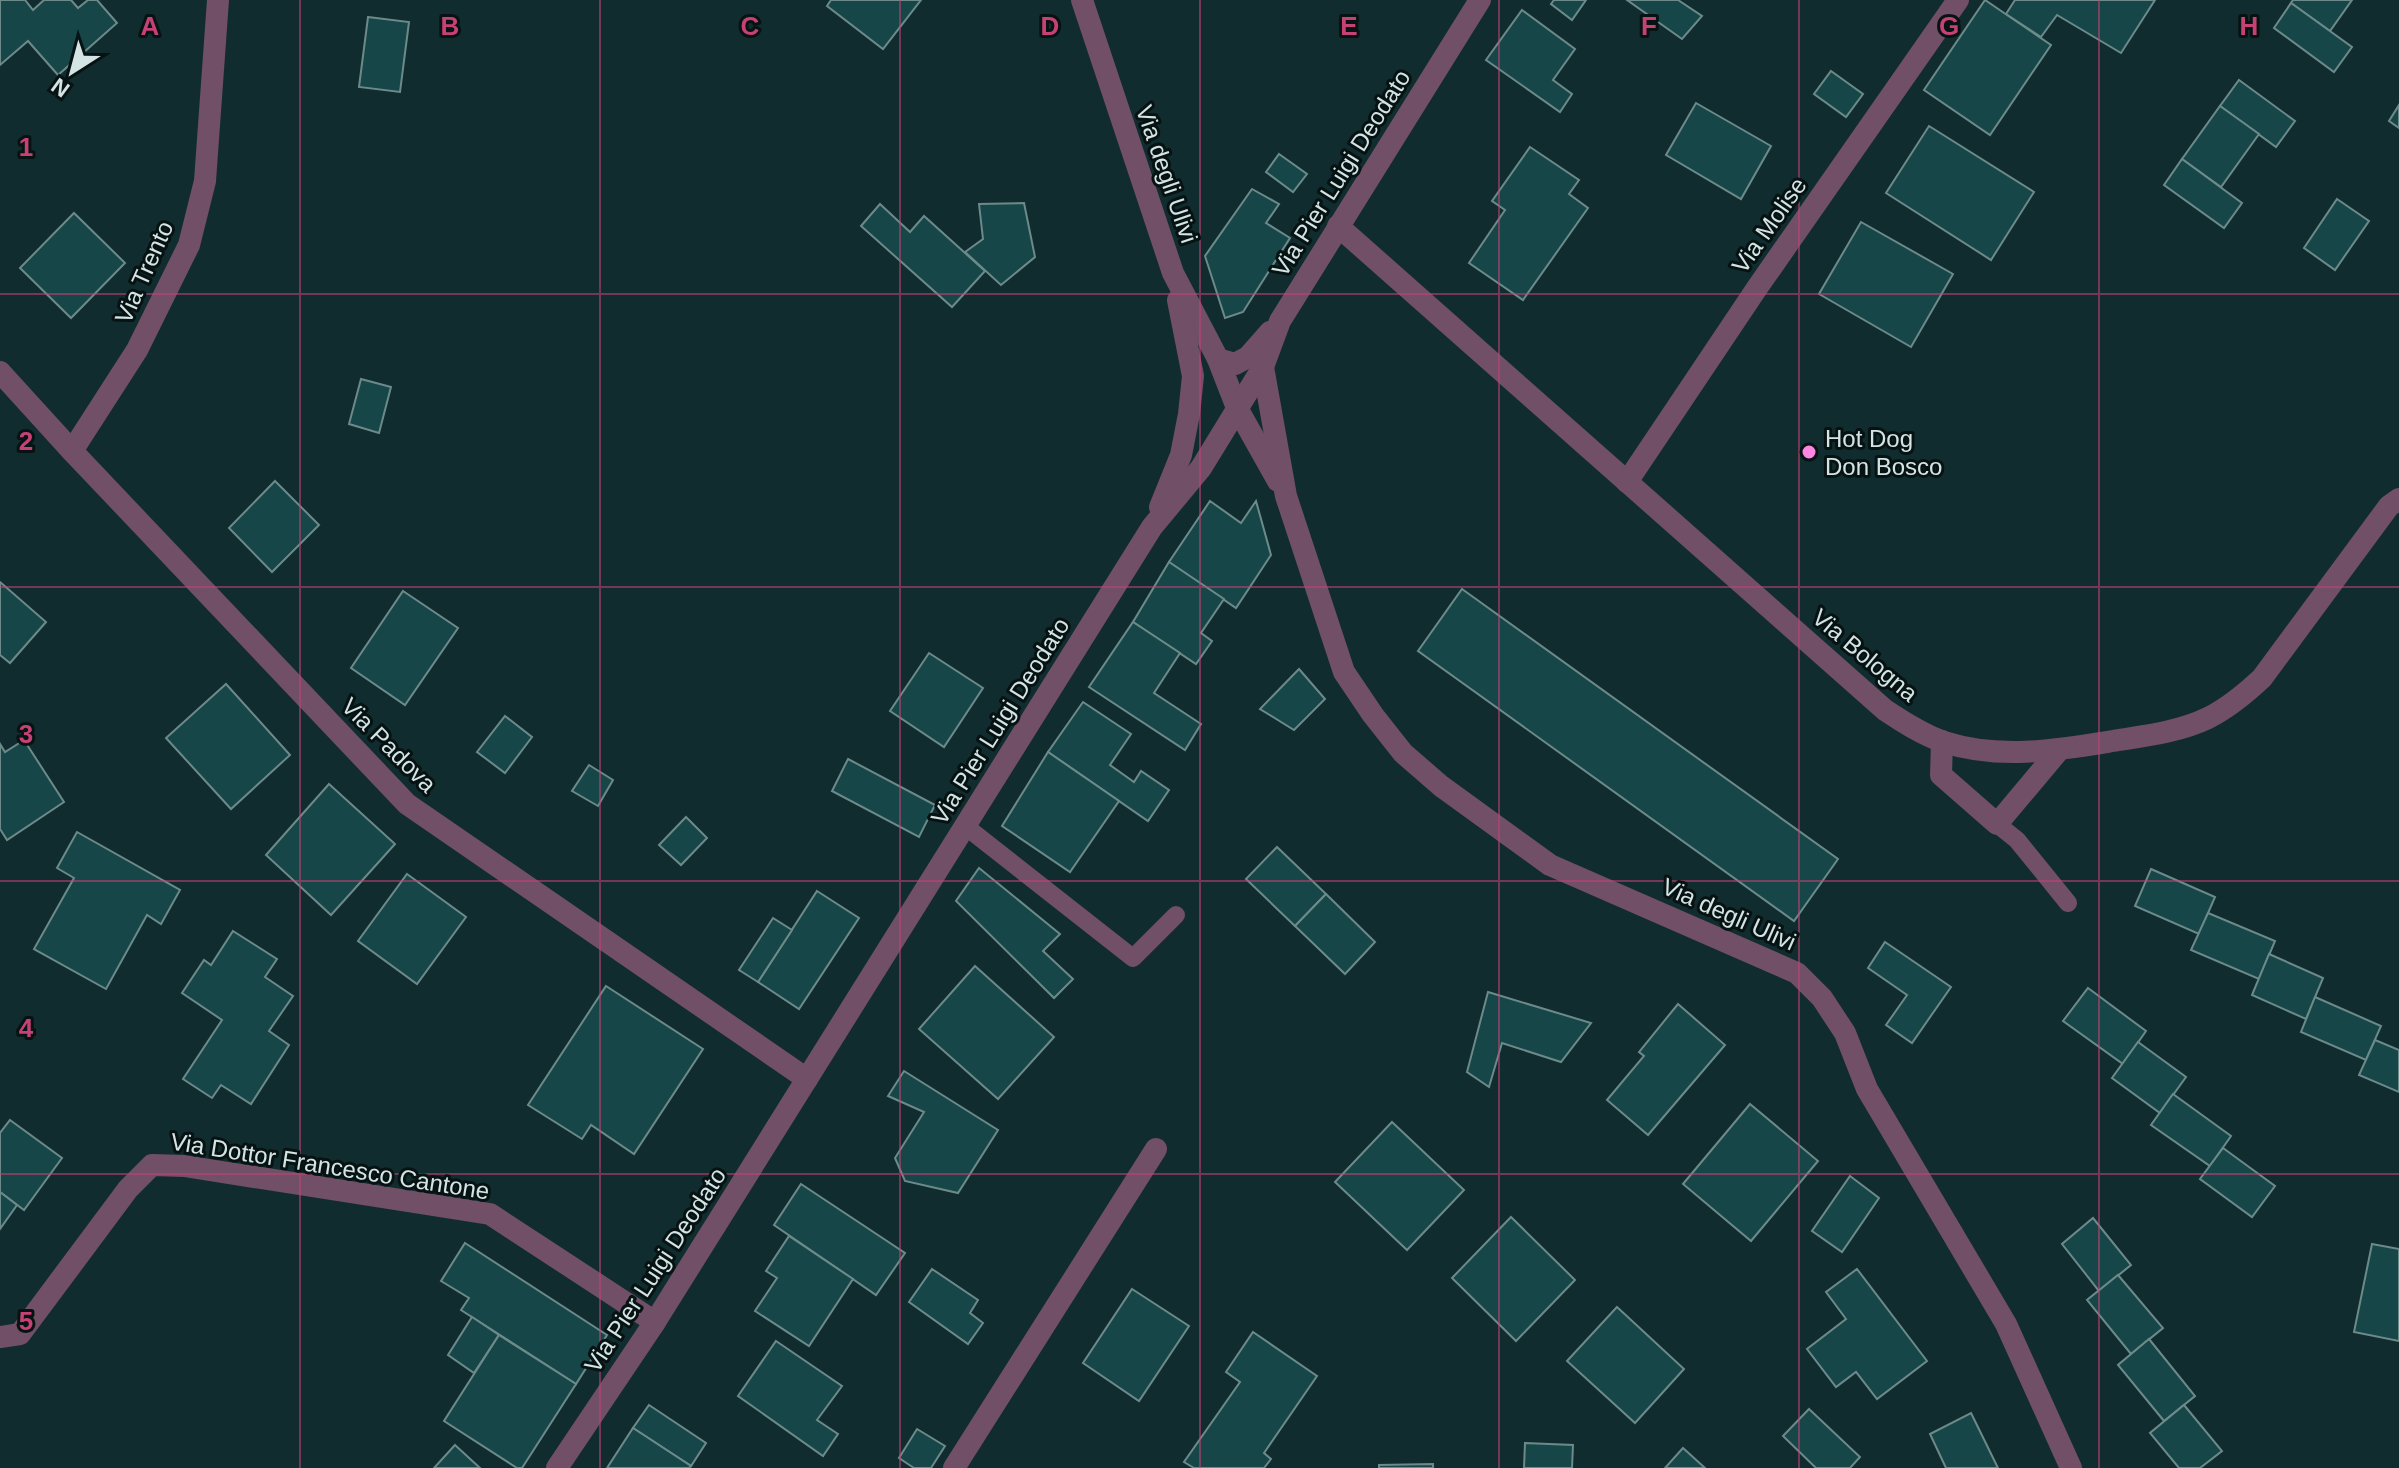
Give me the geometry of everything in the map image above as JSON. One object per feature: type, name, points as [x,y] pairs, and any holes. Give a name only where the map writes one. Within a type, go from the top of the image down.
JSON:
[{"type":"street","name":"Via Trento","points":[[72,451],[137,350],[189,245],[205,181],[218,0]]},
{"type":"street","name":"Via degli Ulivi","points":[[1082,0],[1173,273],[1218,359],[1237,408],[1286,496],[1344,672],[1403,753],[1441,786],[1550,865],[1797,973],[1822,998],[1845,1033],[1867,1089],[2006,1324],[2071,1468]]},
{"type":"street","name":"Via Pier Luigi Deodato","points":[[557,1468],[655,1322],[1152,527],[1201,468],[1263,367],[1280,321],[1480,0]]},
{"type":"street","name":"Via Molise","points":[[1627,482],[1757,288],[1958,0]]},
{"type":"street","name":"Via Bologna","points":[[1338,226],[1885,710],[1909,726],[1942,741],[1976,750],[2016,753],[2060,749],[2152,735],[2206,719],[2239,699],[2262,678],[2389,506],[2399,499]]},
{"type":"street","points":[[1152,527],[1181,455],[1193,376],[1173,273]]},
{"type":"street","points":[[1218,359],[1235,364],[1248,357],[1280,321]]},
{"type":"street","points":[[1263,367],[1286,496]]},
{"type":"street","name":"Via Padova","points":[[0,372],[407,804],[807,1079]]},
{"type":"street","points":[[1942,741],[1941,775],[1997,824],[2060,749]]},
{"type":"street","points":[[954,1468],[1156,1149]]},
{"type":"street","name":"Via Dottor Francesco Cantone","points":[[0,1337],[20,1334],[128,1189],[152,1165],[184,1166],[490,1214],[655,1322]]},
{"type":"lane","points":[[1997,824],[2017,840],[2068,903]]},
{"type":"lane","points":[[965,826],[1133,958],[1176,915]]},
{"type":"building","points":[[0,0],[25,0],[33,10],[44,0],[71,0],[78,8],[88,0],[97,0],[117,23],[58,75],[28,41],[0,65]]},
{"type":"building","points":[[831,0],[921,0],[883,49],[827,6]]},
{"type":"building","points":[[1554,0],[1586,0],[1572,20],[1551,4]]},
{"type":"building","points":[[1627,0],[1678,0],[1702,16],[1682,39]]},
{"type":"building","points":[[1985,0],[2051,45],[1990,135],[1924,90]]},
{"type":"building","points":[[2015,0],[2155,0],[2121,53],[2057,15],[2041,37],[2006,14]]},
{"type":"building","points":[[2293,0],[2352,0],[2330,31],[2291,3]]},
{"type":"building","points":[[2291,3],[2352,47],[2334,72],[2274,28]]},
{"type":"building","points":[[1522,10],[1575,49],[1553,80],[1572,94],[1560,112],[1486,60]]},
{"type":"building","points":[[368,17],[409,22],[400,92],[359,87]]},
{"type":"building","points":[[1831,71],[1863,94],[1846,117],[1814,94]]},
{"type":"building","points":[[2239,80],[2295,121],[2276,147],[2220,106]]},
{"type":"building","points":[[1696,103],[1771,146],[1741,199],[1666,155]]},
{"type":"building","points":[[2399,105],[2399,128],[2389,121]]},
{"type":"building","points":[[2220,106],[2259,134],[2221,187],[2182,159]]},
{"type":"building","points":[[1929,126],[2034,192],[1991,260],[1886,193]]},
{"type":"building","points":[[1530,147],[1579,180],[1569,194],[1588,208],[1523,300],[1469,263],[1505,210],[1492,201]]},
{"type":"building","points":[[1279,154],[1307,174],[1293,192],[1266,172]]},
{"type":"building","points":[[2182,159],[2242,203],[2224,228],[2164,185]]},
{"type":"building","points":[[1252,189],[1279,204],[1266,223],[1290,238],[1243,312],[1225,318],[1205,256]]},
{"type":"building","points":[[2337,199],[2369,221],[2335,270],[2304,248]]},
{"type":"building","points":[[1024,203],[1035,257],[1001,285],[965,252],[983,239],[979,204]]},
{"type":"building","points":[[880,204],[910,232],[924,216],[985,271],[952,307],[861,226]]},
{"type":"building","points":[[74,213],[125,263],[71,318],[20,268]]},
{"type":"building","points":[[1861,222],[1953,274],[1911,347],[1819,294]]},
{"type":"building","points":[[361,379],[391,387],[379,433],[349,424]]},
{"type":"building","points":[[275,481],[319,525],[272,572],[229,528]]},
{"type":"building","points":[[1210,501],[1241,523],[1256,501],[1271,555],[1236,608],[1169,562]]},
{"type":"building","points":[[1169,562],[1224,599],[1201,633],[1212,641],[1196,664],[1133,622]]},
{"type":"building","points":[[0,582],[46,622],[10,663],[0,655]]},
{"type":"building","points":[[1462,589],[1838,859],[1794,921],[1418,651]]},
{"type":"building","points":[[403,591],[458,628],[405,705],[351,668]]},
{"type":"building","points":[[1133,622],[1180,653],[1154,693],[1201,724],[1185,750],[1089,687]]},
{"type":"building","points":[[929,653],[983,688],[944,747],[890,711]]},
{"type":"building","points":[[1299,669],[1325,699],[1294,730],[1260,709]]},
{"type":"building","points":[[226,684],[290,755],[231,809],[166,738]]},
{"type":"building","points":[[1083,702],[1131,734],[1110,765],[1134,782],[1141,771],[1169,790],[1148,821],[1048,752]]},
{"type":"building","points":[[505,716],[532,737],[505,773],[477,752]]},
{"type":"building","points":[[24,740],[64,802],[7,840],[0,829],[0,744],[5,752]]},
{"type":"building","points":[[1048,752],[1119,801],[1070,872],[1002,826]]},
{"type":"building","points":[[848,759],[935,805],[919,837],[832,791]]},
{"type":"building","points":[[589,765],[613,780],[598,806],[572,791]]},
{"type":"building","points":[[329,784],[395,844],[331,915],[266,855]]},
{"type":"building","points":[[686,817],[707,838],[681,865],[659,845]]},
{"type":"building","points":[[77,832],[180,890],[161,924],[147,915],[106,989],[34,949],[74,878],[57,868]]},
{"type":"building","points":[[1277,847],[1326,894],[1295,926],[1246,879]]},
{"type":"building","points":[[979,868],[1060,934],[1043,951],[1073,979],[1054,998],[956,901]]},
{"type":"building","points":[[2151,869],[2215,897],[2199,934],[2135,906]]},
{"type":"building","points":[[407,874],[466,917],[417,984],[358,941]]},
{"type":"building","points":[[817,891],[859,918],[799,1009],[758,982]]},
{"type":"building","points":[[1326,894],[1375,942],[1345,974],[1295,926]]},
{"type":"building","points":[[2208,913],[2275,941],[2259,979],[2191,950]]},
{"type":"building","points":[[773,918],[792,930],[758,982],[739,970]]},
{"type":"building","points":[[233,931],[277,959],[265,977],[293,996],[269,1031],[289,1045],[251,1104],[221,1085],[212,1098],[183,1079],[222,1020],[182,993],[204,960],[211,965]]},
{"type":"building","points":[[1885,942],[1951,987],[1912,1043],[1886,1025],[1907,995],[1868,968]]},
{"type":"building","points":[[2269,954],[2323,978],[2306,1019],[2252,995]]},
{"type":"building","points":[[975,966],[1054,1037],[998,1099],[919,1029]]},
{"type":"building","points":[[606,986],[703,1049],[634,1154],[591,1125],[582,1139],[528,1105]]},
{"type":"building","points":[[2088,988],[2146,1031],[2123,1064],[2063,1021]]},
{"type":"building","points":[[1488,992],[1591,1023],[1561,1062],[1502,1043],[1489,1087],[1467,1072]]},
{"type":"building","points":[[2315,997],[2381,1026],[2366,1060],[2301,1032]]},
{"type":"building","points":[[1678,1004],[1725,1045],[1648,1135],[1607,1100],[1644,1056],[1639,1052]]},
{"type":"building","points":[[2375,1040],[2399,1050],[2399,1092],[2359,1075]]},
{"type":"building","points":[[2138,1042],[2186,1077],[2160,1113],[2112,1078]]},
{"type":"building","points":[[904,1071],[998,1130],[958,1193],[905,1181],[895,1158],[924,1112],[888,1096]]},
{"type":"building","points":[[2173,1094],[2231,1136],[2210,1166],[2151,1125]]},
{"type":"building","points":[[1750,1104],[1818,1161],[1751,1241],[1683,1184]]},
{"type":"building","points":[[10,1120],[62,1158],[24,1210],[0,1192],[0,1133]]},
{"type":"building","points":[[1392,1122],[1464,1190],[1407,1250],[1335,1182]]},
{"type":"building","points":[[2223,1148],[2275,1186],[2252,1217],[2200,1179]]},
{"type":"building","points":[[1850,1176],[1879,1198],[1842,1252],[1812,1231]]},
{"type":"building","points":[[801,1184],[905,1253],[876,1295],[774,1225]]},
{"type":"building","points":[[0,1192],[17,1205],[0,1229]]},
{"type":"building","points":[[1511,1217],[1575,1280],[1516,1341],[1452,1278]]},
{"type":"building","points":[[2093,1218],[2131,1265],[2099,1291],[2062,1244]]},
{"type":"building","points":[[789,1236],[853,1279],[809,1346],[755,1311],[777,1278],[766,1271]]},
{"type":"building","points":[[465,1243],[607,1335],[576,1384],[461,1310],[469,1298],[441,1281]]},
{"type":"building","points":[[2372,1244],[2399,1249],[2399,1341],[2354,1332]]},
{"type":"building","points":[[932,1269],[978,1300],[970,1313],[983,1323],[968,1344],[909,1302]]},
{"type":"building","points":[[1857,1269],[1927,1361],[1877,1399],[1856,1372],[1836,1387],[1807,1349],[1846,1319],[1826,1292]]},
{"type":"building","points":[[2118,1275],[2163,1328],[2131,1354],[2087,1300]]},
{"type":"building","points":[[1132,1289],[1189,1326],[1139,1401],[1083,1363]]},
{"type":"building","points":[[1617,1307],[1684,1369],[1635,1423],[1567,1361]]},
{"type":"building","points":[[472,1317],[499,1335],[474,1373],[448,1355]]},
{"type":"building","points":[[1253,1332],[1317,1376],[1264,1453],[1271,1459],[1264,1468],[1194,1468],[1184,1462],[1240,1382],[1226,1372]]},
{"type":"building","points":[[499,1335],[576,1384],[522,1468],[517,1468],[444,1421]]},
{"type":"building","points":[[2149,1339],[2195,1396],[2164,1421],[2118,1365]]},
{"type":"building","points":[[776,1341],[842,1386],[817,1420],[838,1434],[823,1456],[738,1396]]},
{"type":"building","points":[[649,1405],[706,1443],[691,1466],[633,1428]]},
{"type":"building","points":[[2184,1405],[2222,1451],[2200,1468],[2179,1468],[2150,1433]]},
{"type":"building","points":[[1809,1409],[1860,1457],[1850,1468],[1816,1468],[1783,1436]]},
{"type":"building","points":[[1971,1413],[1998,1468],[1946,1468],[1930,1434]]},
{"type":"building","points":[[633,1428],[691,1466],[607,1468]]},
{"type":"building","points":[[917,1429],[945,1446],[931,1468],[914,1468],[899,1458]]},
{"type":"building","points":[[1525,1443],[1573,1445],[1572,1468],[1524,1468]]},
{"type":"building","points":[[455,1445],[480,1468],[434,1468]]},
{"type":"building","points":[[1683,1448],[1705,1468],[1665,1468]]},
{"type":"building","points":[[1433,1464],[1433,1468],[1379,1468],[1379,1465]]},
{"type":"place","name":"Hot Dog Don Bosco","points":[[1809,452]]}]
